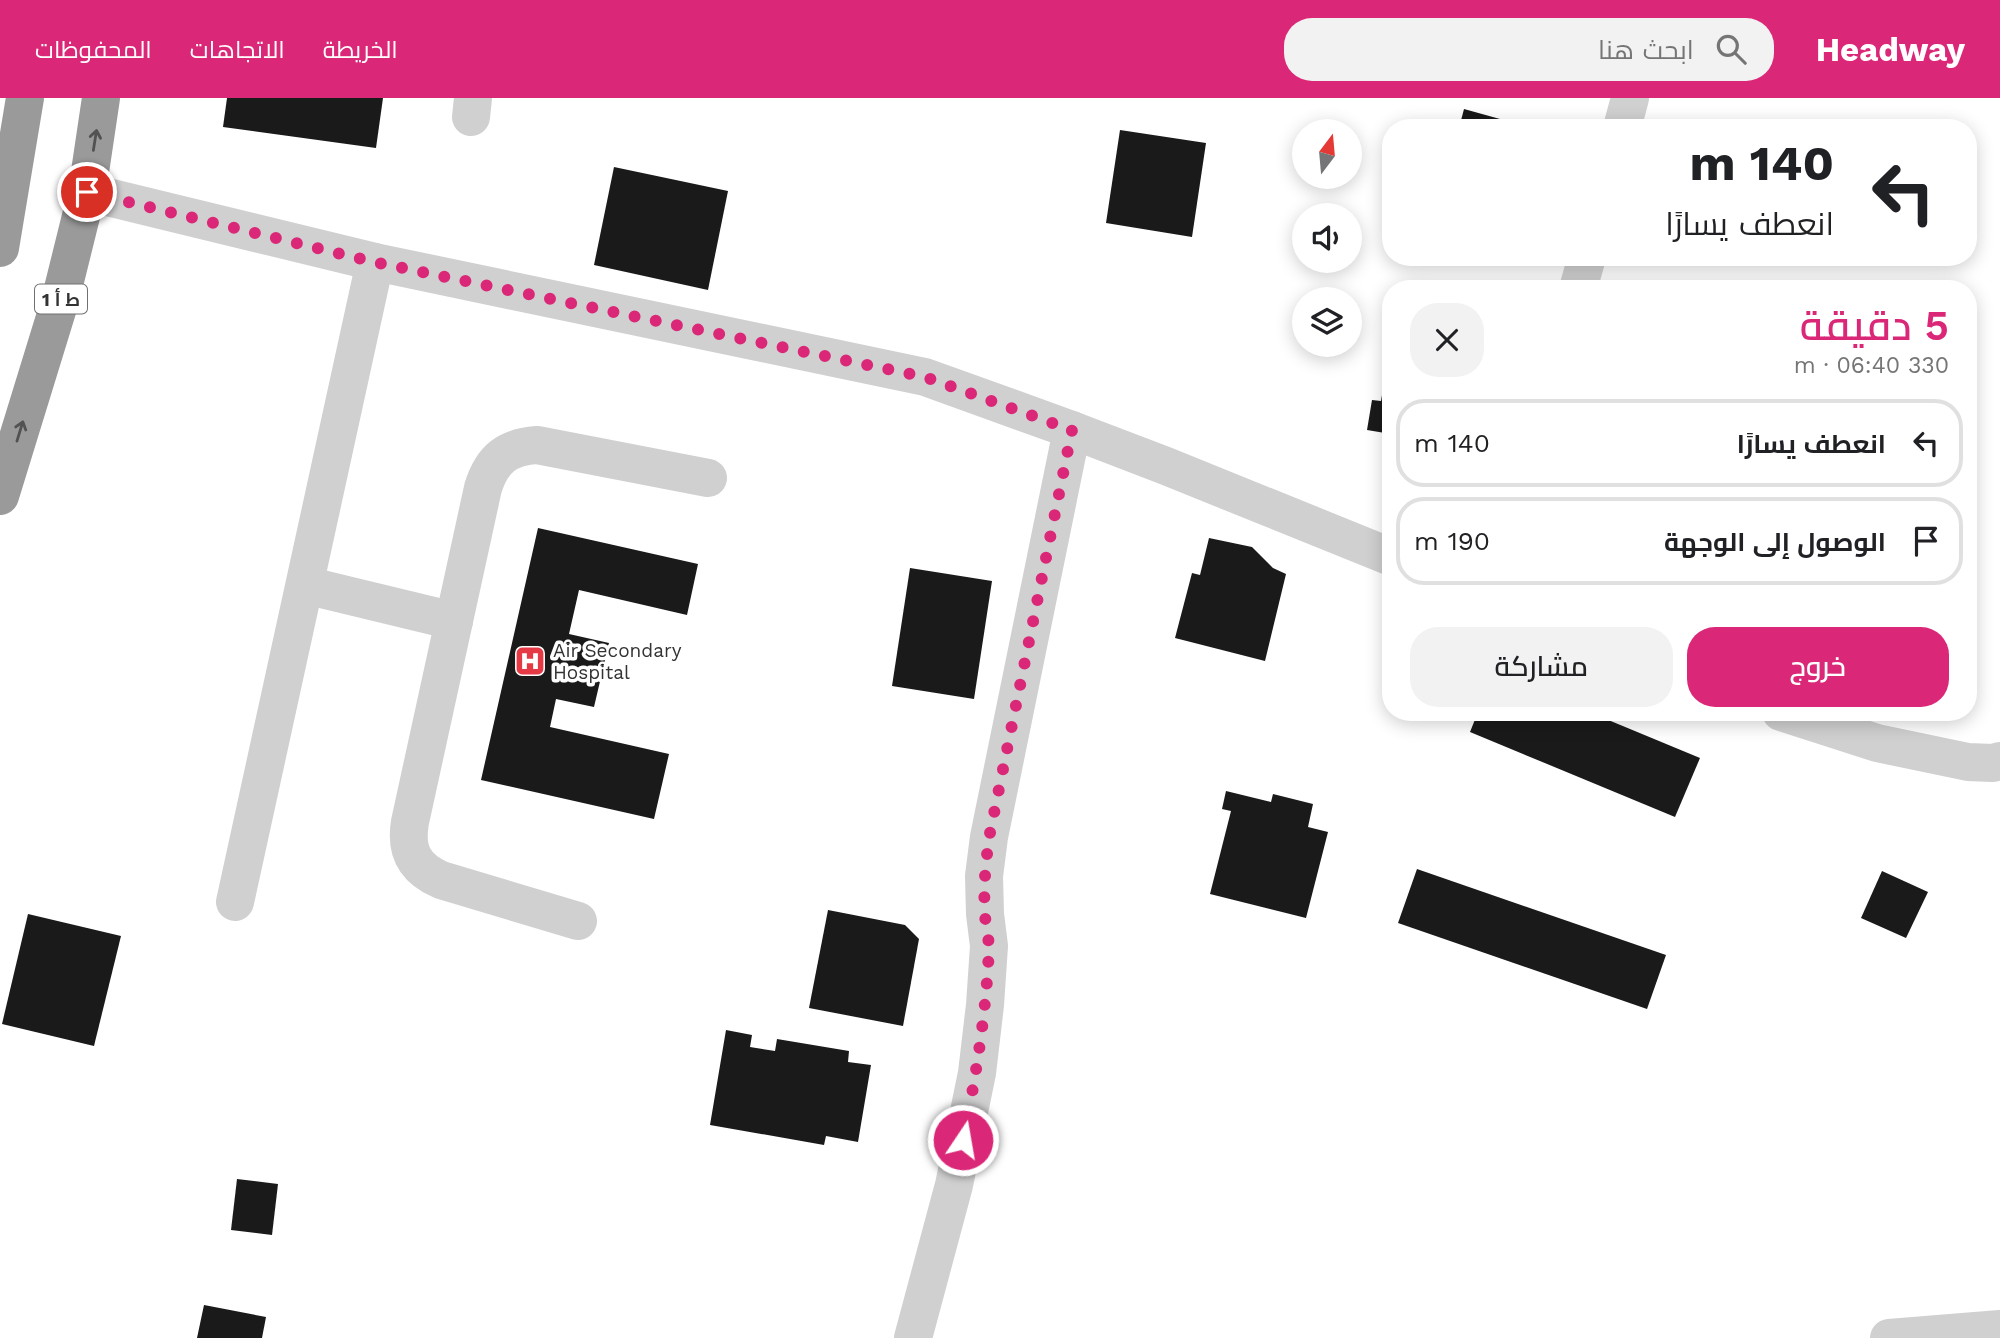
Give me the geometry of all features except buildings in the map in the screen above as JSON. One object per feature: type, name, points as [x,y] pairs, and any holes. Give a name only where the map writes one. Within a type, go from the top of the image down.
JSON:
[{"type":"highway","points":[[0,248],[25,98]]},
{"type":"highway","name":"ط أ 1","points":[[0,496],[60,301],[87,192],[101,98]]},
{"type":"street","points":[[1624,119],[1630,98]]},
{"type":"street","points":[[87,192],[374,262],[925,377],[1072,430],[1382,553]]},
{"type":"street","points":[[235,902],[374,262]]},
{"type":"street","points":[[913,1338],[954,1185],[977,1073],[989,946],[985,914],[985,876],[989,838],[1072,430]]},
{"type":"street","points":[[578,922],[429,875],[413,858],[409,846],[408,834],[487,473],[496,461],[508,452],[522,446],[537,445],[708,478]]},
{"type":"street","points":[[305,585],[454,621]]},
{"type":"street","points":[[1809,721],[1877,743],[1968,762],[2000,761]]},
{"type":"street","points":[[1889,1338],[2000,1329]]},
{"type":"place","name":"Air Secondary Hospital","points":[[530,661]]},
{"type":"route","points":[[87,192],[374,262],[925,377],[1072,430],[989,838],[985,876],[985,914],[989,946],[985,1005],[977,1073],[963,1140]]}]
